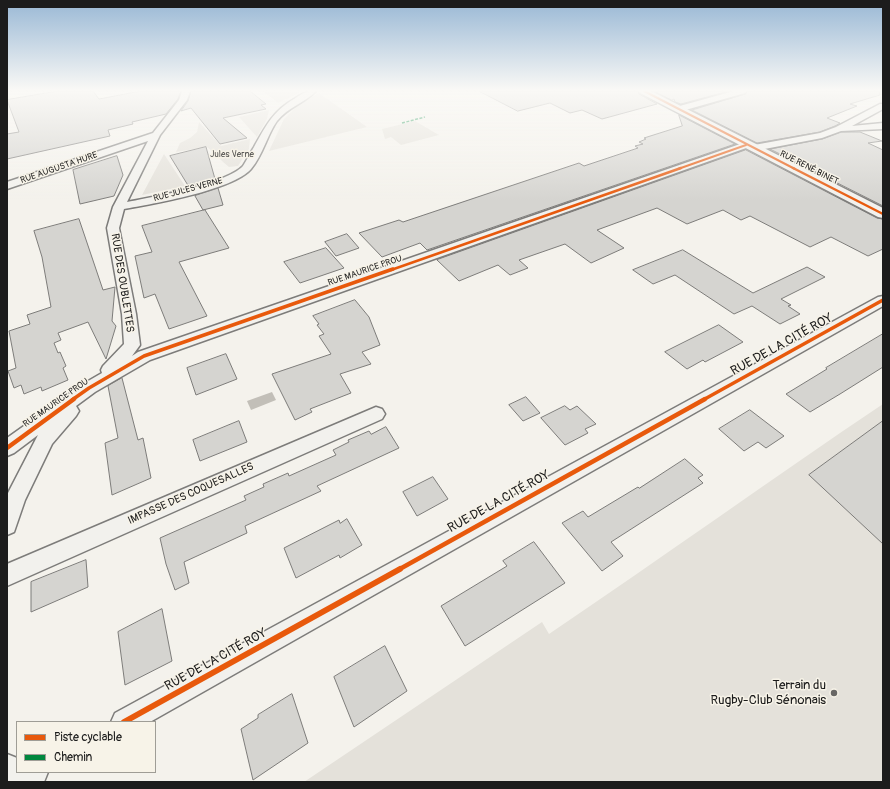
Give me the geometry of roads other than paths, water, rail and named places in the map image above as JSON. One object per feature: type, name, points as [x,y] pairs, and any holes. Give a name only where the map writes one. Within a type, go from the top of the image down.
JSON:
[{"type":"street","name":"RUE DES OUBLETTES","points":[[7,525],[15,500],[45,439],[89,388],[118,362],[132,345],[129,314],[114,228],[119,207],[156,135],[162,128]]},
{"type":"street","name":"RUE JULES VERNE","points":[[119,207],[169,197],[218,184],[240,173],[248,166],[269,128]]},
{"type":"street","name":"RUE RENÉ BINET","points":[[715,128],[883,214]]},
{"type":"street","points":[[839,129],[856,128]]},
{"type":"street","name":"RUE MAURICE PROU","points":[[7,448],[89,388],[144,356],[750,146],[822,135],[839,129]]},
{"type":"street","name":"RUE AUGUSTA HURE","points":[[7,186],[156,135]]},
{"type":"street","name":"RUE DE LA CITÉ ROY","points":[[126,721],[883,300]]},
{"type":"street","name":"IMPASSE DES COQUESALLES","points":[[7,575],[376,414]]},
{"type":"street","points":[[7,768],[9,782]]},
{"type":"street","points":[[16,782],[32,773]]},
{"type":"place","name":"Terrain du Rugby-Club Sénonais","points":[[834,693]]},
{"type":"park label","name":"Jules Verne","points":[[232,155]]}]
